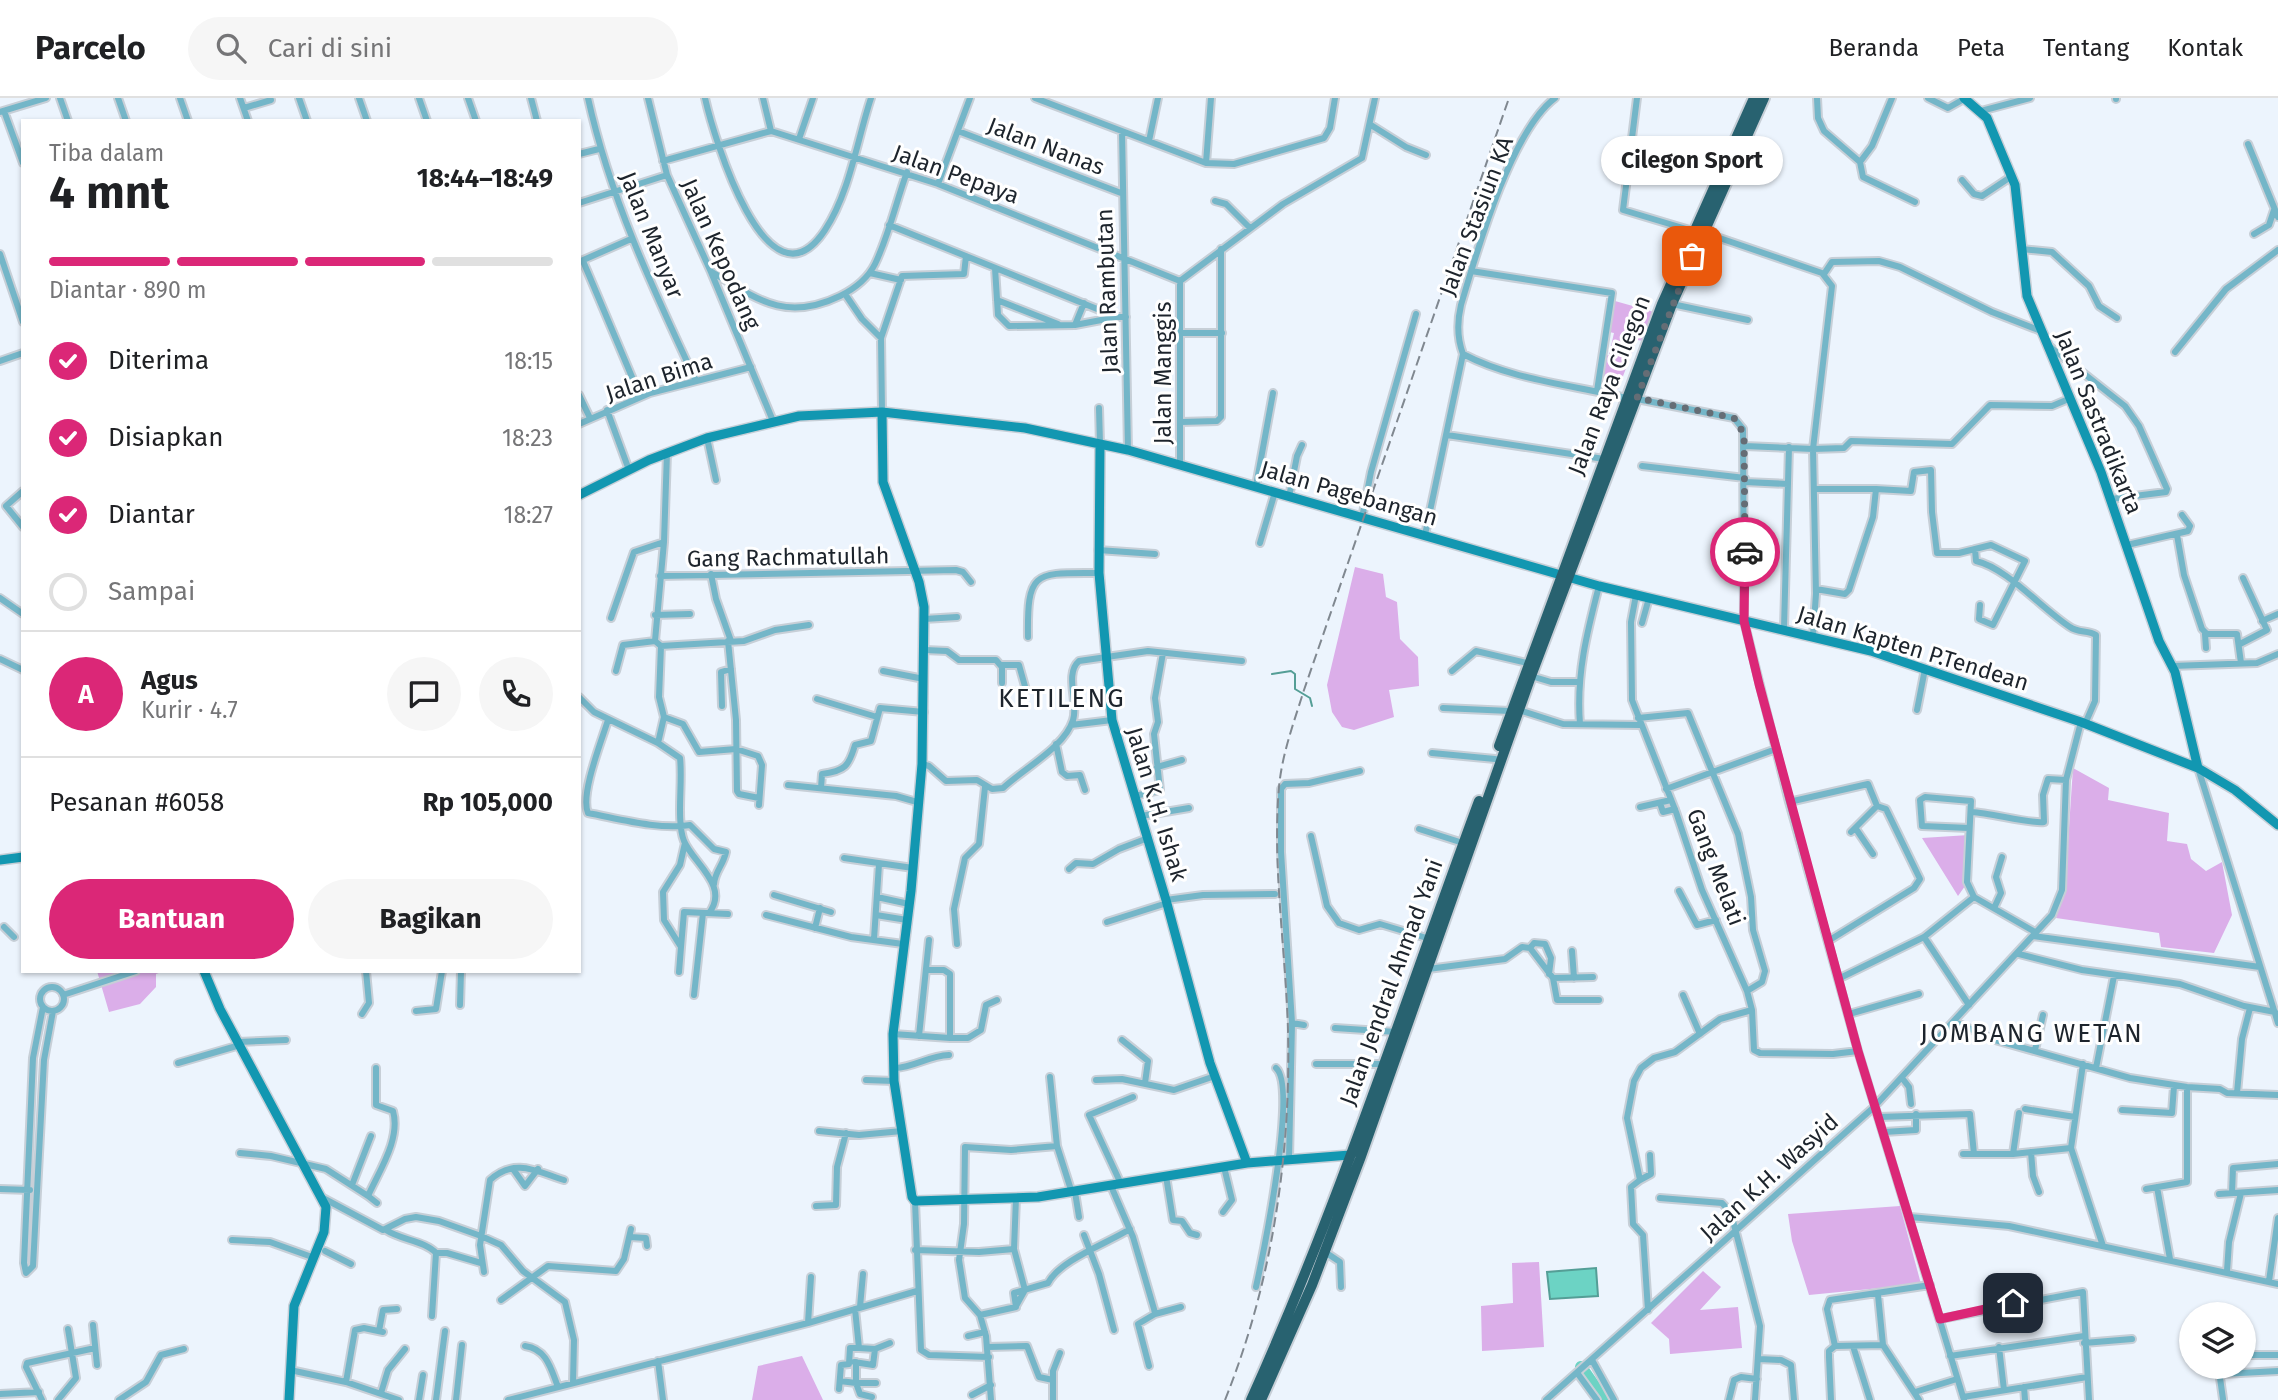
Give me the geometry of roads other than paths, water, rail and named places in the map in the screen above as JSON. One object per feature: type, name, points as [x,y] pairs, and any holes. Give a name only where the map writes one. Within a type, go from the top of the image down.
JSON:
[{"type":"highway","name":"Jalan Raya Cilegon","points":[[1564,575],[1631,398],[1754,98]]},
{"type":"highway","name":"Jalan Raya Cilegon","points":[[1650,351],[1672,304],[1698,232],[1764,98]]},
{"type":"highway","name":"Jalan Raya Cilegon","points":[[1564,575],[1604,459],[1631,398]]},
{"type":"highway","name":"Jalan Jendral Ahmad Yani","points":[[1251,1400],[1355,1157],[1428,969],[1515,710],[1527,663],[1564,575]]},
{"type":"highway","name":"Jalan Jendral Ahmad Yani","points":[[1261,1400],[1325,1252],[1396,1032],[1494,759],[1531,676],[1564,575]]},
{"type":"street","points":[[21,158],[2,112],[46,98]]},
{"type":"street","points":[[60,98],[67,119]]},
{"type":"street","points":[[118,98],[126,119]]},
{"type":"street","points":[[180,98],[187,119]]},
{"type":"street","points":[[240,98],[247,119]]},
{"type":"street","points":[[299,98],[306,119]]},
{"type":"street","points":[[359,98],[366,119]]},
{"type":"street","points":[[419,98],[426,119]]},
{"type":"street","points":[[468,98],[475,119]]},
{"type":"street","points":[[531,98],[536,119]]},
{"type":"street","name":"Jalan Manyar","points":[[588,98],[599,149],[613,193],[631,239],[696,381]]},
{"type":"street","name":"Jalan Kepodang","points":[[648,98],[667,175],[773,421]]},
{"type":"street","points":[[705,98],[717,148],[747,216],[766,238],[779,248],[790,251],[807,248],[825,229],[835,210],[871,98]]},
{"type":"street","points":[[663,161],[771,131],[763,98]]},
{"type":"street","points":[[799,139],[813,98]]},
{"type":"street","points":[[939,184],[970,98]]},
{"type":"street","points":[[1035,98],[1206,163],[1234,164],[1324,138],[1330,128],[1335,98]]},
{"type":"street","points":[[1149,141],[1158,98]]},
{"type":"street","points":[[1206,163],[1211,98]]},
{"type":"street","points":[[1180,281],[1283,204],[1362,158],[1375,98]]},
{"type":"street","name":"Jalan Stasiun KA","points":[[1424,535],[1463,354],[1458,316],[1471,271],[1512,158],[1545,106],[1555,98]]},
{"type":"street","points":[[1637,98],[1623,210],[1824,274],[1832,286],[1813,449],[1816,589],[1813,635]]},
{"type":"street","points":[[1817,98],[1818,118],[1824,131],[1860,162],[1863,177],[1915,202]]},
{"type":"street","points":[[1860,162],[1872,146],[1892,98]]},
{"type":"street","points":[[1927,98],[1948,108],[1964,99]]},
{"type":"street","points":[[1981,111],[2002,102],[2030,98]]},
{"type":"street","name":"Jalan Sastradikarta","points":[[1964,99],[1981,111],[2012,176],[2017,192],[2024,286],[2111,499],[2159,641],[2172,666],[2198,768]]},
{"type":"street","points":[[244,108],[271,100]]},
{"type":"street","points":[[1371,125],[1406,147],[1426,155]]},
{"type":"street","name":"Jalan Pepaya","points":[[771,131],[907,172],[1180,281]]},
{"type":"street","name":"Jalan Nanas","points":[[958,131],[1121,193]]},
{"type":"street","name":"Jalan Rambutan","points":[[1122,131],[1121,193],[1126,258],[1128,450]]},
{"type":"street","points":[[2248,144],[2277,214],[2269,225],[2253,234]]},
{"type":"street","points":[[581,154],[599,149]]},
{"type":"street","points":[[711,272],[758,300],[777,307],[812,307],[845,294],[870,273],[907,172]]},
{"type":"street","points":[[581,202],[667,175]]},
{"type":"street","points":[[1962,180],[1975,194],[1982,196],[2012,176]]},
{"type":"street","points":[[1214,201],[1226,204],[1250,228]]},
{"type":"street","points":[[889,225],[1117,317]]},
{"type":"street","points":[[631,239],[581,261],[640,396]]},
{"type":"street","points":[[1181,422],[1221,419],[1222,248]]},
{"type":"street","points":[[2021,249],[2052,252],[2089,286],[2099,306],[2117,318]]},
{"type":"street","points":[[2175,352],[2226,289],[2278,250]]},
{"type":"street","points":[[0,254],[21,316]]},
{"type":"street","points":[[966,256],[965,274],[904,273],[881,338],[883,482],[916,573],[924,619],[925,650],[922,764],[913,868],[893,1034],[894,1081],[911,1194],[915,1201],[920,1346],[924,1352],[989,1357]]},
{"type":"street","points":[[1824,274],[1832,262],[1883,262],[2041,331]]},
{"type":"street","points":[[995,268],[998,316],[1009,326],[1074,325],[1126,317]]},
{"type":"street","points":[[1471,271],[1612,293],[1597,391]]},
{"type":"street","points":[[870,273],[901,280]]},
{"type":"street","name":"Jalan Manggis","points":[[1180,281],[1180,465]]},
{"type":"street","points":[[845,294],[862,319],[881,338]]},
{"type":"street","points":[[996,300],[1060,325]]},
{"type":"street","points":[[1074,325],[1084,303]]},
{"type":"street","points":[[1672,304],[1748,320]]},
{"type":"street","points":[[1362,518],[1371,472],[1416,314]]},
{"type":"street","points":[[1180,333],[1222,333]]},
{"type":"street","points":[[2048,345],[2078,366],[2125,406],[2139,426],[2167,489],[2166,492],[2111,499]]},
{"type":"street","points":[[0,361],[21,354]]},
{"type":"street","points":[[1463,354],[1527,376],[1734,418],[1743,429],[1744,621],[1789,802],[1840,978],[1858,1051],[1964,1399],[2087,1377]]},
{"type":"street","name":"Jalan Bima","points":[[581,423],[640,396],[751,367]]},
{"type":"street","points":[[1256,486],[1273,393]]},
{"type":"street","points":[[1745,446],[1813,449],[1845,447],[1851,441],[1952,444],[1990,405],[2052,406],[2071,398]]},
{"type":"street","points":[[581,399],[590,418]]},
{"type":"street","points":[[1099,408],[1100,444]]},
{"type":"street","points":[[607,410],[629,470]]},
{"type":"street","name":"Jalan Pagebangan","points":[[581,494],[667,453],[707,438],[773,421],[832,413],[882,412],[1025,428],[1128,450],[1564,575]]},
{"type":"street","points":[[1447,435],[1604,459]]},
{"type":"street","points":[[707,438],[716,480]]},
{"type":"street","name":"Jalan K.H. Ishak","points":[[1100,444],[1098,550],[1112,720],[1167,901],[1215,1076],[1247,1163]]},
{"type":"street","points":[[1290,497],[1297,456],[1302,445]]},
{"type":"street","points":[[1784,628],[1789,447]]},
{"type":"street","points":[[658,743],[663,717],[659,697],[655,615],[664,542],[667,453]]},
{"type":"street","points":[[1642,466],[1788,484]]},
{"type":"street","points":[[1814,489],[1911,491],[1913,472],[1932,470],[1936,551],[1942,555],[1993,545],[2025,561],[1993,625],[1979,619],[1980,605]]},
{"type":"street","points":[[1816,589],[1845,594],[1849,590],[1873,517],[1876,489]]},
{"type":"street","points":[[1260,542],[1275,492]]},
{"type":"street","points":[[21,493],[6,506],[21,525]]},
{"type":"street","points":[[2127,545],[2177,535],[2190,528],[2182,515]]},
{"type":"street","points":[[2177,535],[2184,575],[2205,634],[2206,648]]},
{"type":"street","points":[[611,618],[634,552],[664,542]]},
{"type":"street","points":[[1975,549],[1975,560],[2003,573],[2014,583]]},
{"type":"street","points":[[1098,550],[1155,554]]},
{"type":"street","name":"Gang Rachmatullah","points":[[660,576],[916,573],[956,570],[963,572],[971,582]]},
{"type":"street","points":[[1028,637],[1030,589],[1039,578],[1051,573],[1099,573]]},
{"type":"street","points":[[663,717],[683,724],[699,752],[737,749],[760,759],[759,802],[737,793],[737,749],[729,641],[716,599],[712,574]]},
{"type":"street","name":"Jalan Kapten P.Tendean","points":[[1564,575],[1636,595],[1813,635],[2083,723],[2198,768],[2235,790],[2278,825]]},
{"type":"street","points":[[2240,644],[2266,631],[2243,578]]},
{"type":"street","name":"Jalan K.H. Wasyid","points":[[1546,1400],[1874,1107],[2019,954],[2052,915],[2061,896],[2066,780],[2083,723],[2095,701],[2096,635],[2072,629],[2014,583]]},
{"type":"street","points":[[1580,724],[1578,682],[1586,631],[1599,586]]},
{"type":"street","name":"Gang Melati","points":[[1636,595],[1631,622],[1632,700],[1675,809],[1702,890],[1747,991],[1752,1010],[1754,1050],[1757,1053],[1833,1054],[1858,1051]]},
{"type":"street","points":[[0,598],[21,613]]},
{"type":"street","points":[[1642,623],[1649,598]]},
{"type":"street","points":[[655,615],[691,614]]},
{"type":"street","points":[[2262,621],[2278,614]]},
{"type":"street","points":[[924,619],[957,617]]},
{"type":"street","points":[[616,671],[622,645],[729,641],[809,625]]},
{"type":"street","points":[[2205,634],[2235,633],[2240,644],[2241,663]]},
{"type":"street","points":[[925,650],[947,651],[959,660],[996,660],[1001,665],[1002,683]]},
{"type":"street","points":[[922,764],[929,766],[946,781],[977,780],[985,787],[1003,788],[1012,777],[1056,744],[1071,725],[1075,713],[1074,668],[1079,662],[1138,651],[1241,661]]},
{"type":"street","points":[[1452,671],[1476,651],[1527,663]]},
{"type":"street","points":[[1135,796],[1160,790],[1155,698],[1163,653]]},
{"type":"street","points":[[2172,666],[2265,661],[2278,654]]},
{"type":"street","points":[[0,659],[21,669]]},
{"type":"street","points":[[1001,665],[1019,665],[1026,690]]},
{"type":"street","points":[[722,706],[721,672],[732,669]]},
{"type":"street","points":[[1917,710],[1925,670]]},
{"type":"street","points":[[883,671],[924,679]]},
{"type":"street","points":[[1531,676],[1551,682],[1578,682]]},
{"type":"street","points":[[581,699],[590,710],[658,743],[681,758],[682,828],[685,844],[680,865],[663,892],[664,920],[681,948],[698,951]]},
{"type":"street","points":[[817,699],[877,717]]},
{"type":"street","points":[[821,788],[822,774],[843,770],[851,761],[856,745],[871,741],[879,709],[883,707],[924,712]]},
{"type":"street","points":[[1443,708],[1515,710],[1556,723],[1641,725]]},
{"type":"street","points":[[1637,718],[1687,713],[1738,834],[1751,897],[1753,930],[1765,971],[1762,982],[1747,991]]},
{"type":"street","points":[[608,720],[583,803],[588,813],[682,828],[690,825],[714,849],[726,852],[725,863],[716,874],[713,906],[706,913],[698,951],[694,995]]},
{"type":"street","points":[[1071,725],[1112,720]]},
{"type":"street","points":[[1056,744],[1062,772],[1067,776],[1080,775],[1085,790]]},
{"type":"street","points":[[1666,789],[1711,775],[1776,749]]},
{"type":"street","points":[[1432,753],[1494,759]]},
{"type":"street","points":[[1157,766],[1182,760]]},
{"type":"street","points":[[2198,768],[2278,1023]]},
{"type":"street","points":[[1289,1159],[1292,1023],[1281,852],[1281,789],[1285,784],[1309,783],[1360,771]]},
{"type":"street","points":[[1972,812],[2015,817],[2032,823],[2043,822],[2043,795],[2048,779],[2066,780]]},
{"type":"street","points":[[1789,802],[1868,784],[1877,806],[1886,809],[1920,882],[1860,924],[1828,941]]},
{"type":"street","points":[[788,785],[896,796],[917,802]]},
{"type":"street","points":[[957,944],[954,909],[965,858],[979,844],[985,787]]},
{"type":"street","points":[[1969,828],[1922,826],[1920,800],[1925,797],[1970,800],[1972,812],[1966,882],[1973,897],[1995,906],[2034,934],[2073,942],[2260,967]]},
{"type":"street","points":[[1640,807],[1671,800]]},
{"type":"street","points":[[1660,803],[1663,812]]},
{"type":"street","points":[[1873,854],[1854,831],[1877,806]]},
{"type":"street","points":[[1141,816],[1189,808]]},
{"type":"street","points":[[1654,813],[1675,809]]},
{"type":"street","points":[[1419,829],[1463,843]]},
{"type":"street","points":[[1311,836],[1326,906],[1339,923],[1359,930],[1380,924],[1430,939]]},
{"type":"street","points":[[1069,869],[1076,863],[1093,864],[1119,849],[1148,838]]},
{"type":"street","points":[[685,844],[714,884]]},
{"type":"street","points":[[0,860],[21,857]]},
{"type":"street","points":[[1995,906],[2001,893],[1996,877],[2002,857]]},
{"type":"street","points":[[844,858],[913,868]]},
{"type":"street","points":[[874,939],[879,864]]},
{"type":"street","points":[[1679,891],[1697,925],[1716,920]]},
{"type":"street","points":[[1107,922],[1167,901],[1203,895],[1275,894]]},
{"type":"street","points":[[774,895],[831,912]]},
{"type":"street","points":[[877,897],[909,904]]},
{"type":"street","points":[[1840,978],[1924,937],[1973,897]]},
{"type":"street","points":[[815,928],[820,908]]},
{"type":"street","points":[[679,972],[684,912],[728,914]]},
{"type":"street","points":[[766,915],[815,928],[903,944]]},
{"type":"street","points":[[876,915],[907,920]]},
{"type":"street","points":[[4,928],[14,937]]},
{"type":"street","points":[[1924,937],[1969,1006]]},
{"type":"street","points":[[919,1035],[929,940]]},
{"type":"street","points":[[1530,948],[1534,943],[1545,944],[1551,958],[1551,976],[1557,1000],[1599,1000]]},
{"type":"street","points":[[1428,969],[1505,958],[1519,948],[1530,948]]},
{"type":"street","points":[[1530,948],[1551,976],[1593,977]]},
{"type":"street","points":[[1572,951],[1574,978]]},
{"type":"street","points":[[2019,954],[2082,970],[2180,984],[2250,1008],[2276,1012]]},
{"type":"street","points":[[926,970],[944,970],[950,974],[950,1038]]},
{"type":"street","points":[[63,995],[130,973]]},
{"type":"street","points":[[205,973],[239,1044],[323,1198],[327,1220],[321,1249],[312,1257],[293,1306],[289,1400]]},
{"type":"street","points":[[362,1014],[369,1003],[366,973]]},
{"type":"street","points":[[416,1010],[436,1009],[442,973]]},
{"type":"street","points":[[460,1005],[461,973]]},
{"type":"street","points":[[2096,1068],[2115,976]]},
{"type":"street","points":[[52,1011],[44,1060],[33,1266],[26,1273],[24,1263],[33,1058],[43,1007],[41,996],[45,990],[55,988],[63,995]]},
{"type":"street","points":[[1849,1014],[1919,993]]},
{"type":"street","points":[[52,1011],[62,1006],[63,995]]},
{"type":"street","points":[[1683,995],[1700,1034]]},
{"type":"street","points":[[893,1034],[968,1038],[981,1030],[986,1005],[997,1000]]},
{"type":"street","points":[[43,1007],[52,1011]]},
{"type":"street","points":[[2237,1093],[2242,1039],[2250,1008]]},
{"type":"street","points":[[1640,1180],[1627,1118],[1637,1075],[1648,1061],[1670,1054],[1720,1019],[1752,1010]]},
{"type":"street","points":[[2035,1051],[2043,1015]]},
{"type":"street","points":[[1955,1022],[1996,1040],[2120,1076],[2174,1086],[2220,1088],[2225,1093],[2278,1095]]},
{"type":"street","points":[[1292,1023],[1304,1025]]},
{"type":"street","points":[[1335,1028],[1396,1032]]},
{"type":"street","points":[[1122,1040],[1147,1061],[1145,1083]]},
{"type":"street","points":[[178,1063],[239,1044],[286,1041]]},
{"type":"street","points":[[895,1068],[916,1066],[932,1056],[949,1055]]},
{"type":"street","points":[[1316,1064],[1385,1064]]},
{"type":"street","points":[[2083,1064],[2071,1148],[2103,1246]]},
{"type":"street","points":[[368,1196],[382,1169],[394,1132],[395,1117],[391,1109],[376,1105],[376,1068]]},
{"type":"street","points":[[1256,1287],[1272,1215],[1283,1111],[1282,1075],[1276,1068]]},
{"type":"street","points":[[1096,1080],[1145,1083],[1178,1089],[1215,1076]]},
{"type":"street","points":[[1050,1077],[1057,1146],[1079,1217]]},
{"type":"street","points":[[1902,1078],[1909,1087],[1911,1104]]},
{"type":"street","points":[[866,1080],[894,1081]]},
{"type":"street","points":[[2172,1113],[2174,1086]]},
{"type":"street","points":[[2146,1189],[2187,1182],[2186,1087]]},
{"type":"street","points":[[1122,1184],[1089,1115],[1133,1097]]},
{"type":"street","points":[[2122,1110],[2186,1114]]},
{"type":"street","points":[[2013,1154],[2022,1111],[2075,1117]]},
{"type":"street","points":[[1884,1132],[1916,1130],[1916,1114]]},
{"type":"street","points":[[1879,1117],[1970,1114],[1974,1154]]},
{"type":"street","points":[[819,1131],[902,1131]]},
{"type":"street","points":[[816,1206],[836,1205],[836,1167],[846,1133]]},
{"type":"street","points":[[30,1135],[41,1136]]},
{"type":"street","points":[[352,1185],[371,1136]]},
{"type":"street","points":[[991,1400],[985,1332],[980,1315],[969,1304],[962,1290],[960,1251],[966,1146],[1011,1150],[1057,1146]]},
{"type":"street","points":[[1964,1154],[2031,1153],[2071,1148]]},
{"type":"street","points":[[240,1153],[271,1156],[326,1169],[377,1203]]},
{"type":"street","points":[[2031,1153],[2032,1171],[2039,1192]]},
{"type":"street","points":[[1648,1310],[1643,1235],[1632,1221],[1632,1185],[1651,1173],[1650,1155]]},
{"type":"street","points":[[915,1201],[1016,1198],[1073,1192],[1247,1163],[1355,1157]]},
{"type":"street","points":[[2232,1193],[2233,1168],[2278,1164]]},
{"type":"street","points":[[484,1272],[481,1263],[481,1236],[490,1180],[513,1169],[528,1166],[565,1180]]},
{"type":"street","points":[[1223,1212],[1232,1200],[1224,1167]]},
{"type":"street","points":[[513,1169],[525,1186],[538,1169]]},
{"type":"street","points":[[1166,1176],[1173,1220],[1182,1221],[1190,1233],[1197,1235]]},
{"type":"street","points":[[1111,1186],[1130,1229],[1155,1314]]},
{"type":"street","points":[[2157,1187],[2167,1259]]},
{"type":"street","points":[[0,1189],[37,1191]]},
{"type":"street","points":[[2219,1194],[2278,1190]]},
{"type":"street","points":[[2227,1271],[2229,1242],[2241,1193]]},
{"type":"street","points":[[323,1198],[400,1239],[430,1247],[436,1253],[447,1253],[481,1263]]},
{"type":"street","points":[[1016,1198],[1014,1249],[1025,1290]]},
{"type":"street","points":[[1660,1198],[1722,1203],[1728,1208],[1737,1228],[1760,1326],[1755,1400]]},
{"type":"street","points":[[386,1230],[405,1219],[416,1217],[439,1221],[501,1245],[533,1280],[561,1298],[568,1308],[574,1340],[573,1383]]},
{"type":"street","points":[[1910,1217],[1984,1222],[2227,1271],[2278,1284]]},
{"type":"street","points":[[2269,1282],[2278,1218]]},
{"type":"street","points":[[980,1315],[1016,1307],[1013,1293],[1048,1283],[1053,1275],[1130,1229]]},
{"type":"street","points":[[501,1300],[533,1280],[548,1266],[616,1271],[624,1259],[630,1233],[647,1238],[647,1247]]},
{"type":"street","points":[[1084,1235],[1114,1330]]},
{"type":"street","points":[[232,1240],[270,1242],[312,1257]]},
{"type":"street","points":[[321,1249],[337,1250]]},
{"type":"street","points":[[321,1249],[351,1264]]},
{"type":"street","points":[[915,1250],[1014,1249]]},
{"type":"street","points":[[1325,1252],[1340,1262],[1341,1287]]},
{"type":"street","points":[[432,1316],[436,1253]]},
{"type":"street","points":[[859,1348],[857,1308],[863,1274]]},
{"type":"street","points":[[808,1323],[811,1277]]},
{"type":"street","points":[[1835,1346],[1827,1309],[1830,1300],[1878,1295],[1930,1285]]},
{"type":"street","points":[[509,1400],[808,1323],[917,1291]]},
{"type":"street","points":[[1940,1319],[2080,1291],[2084,1294],[2084,1340],[2089,1400]]},
{"type":"street","points":[[1878,1295],[1883,1345],[1919,1400]]},
{"type":"street","points":[[1149,1366],[1138,1324],[1155,1314],[1181,1307]]},
{"type":"street","points":[[346,1382],[355,1330],[365,1328],[381,1331],[383,1310],[397,1309]]},
{"type":"street","points":[[93,1325],[97,1365]]},
{"type":"street","points":[[58,1400],[76,1378],[68,1329]]},
{"type":"street","points":[[436,1400],[445,1331]]},
{"type":"street","points":[[968,1336],[985,1332]]},
{"type":"street","points":[[1950,1356],[1999,1347],[2132,1339]]},
{"type":"street","points":[[872,1397],[860,1394],[850,1348],[875,1349],[890,1343]]},
{"type":"street","points":[[456,1400],[462,1345]]},
{"type":"street","points":[[1831,1400],[1829,1351],[1835,1346],[1883,1345]]},
{"type":"street","points":[[525,1346],[535,1347],[542,1353],[558,1387]]},
{"type":"street","points":[[988,1347],[1027,1346],[1039,1377],[1053,1380]]},
{"type":"street","points":[[1853,1346],[1870,1400]]},
{"type":"street","points":[[1999,1347],[2004,1390]]},
{"type":"street","points":[[42,1400],[26,1367],[27,1363],[95,1348]]},
{"type":"street","points":[[119,1400],[146,1382],[161,1356],[184,1349]]},
{"type":"street","points":[[381,1393],[388,1370],[405,1349]]},
{"type":"street","points":[[875,1349],[873,1365],[853,1361],[841,1366],[840,1385],[876,1383]]},
{"type":"street","points":[[1053,1400],[1055,1363],[1060,1353]]},
{"type":"street","points":[[2256,1355],[2278,1355]]},
{"type":"street","points":[[1759,1359],[1780,1360],[1791,1365],[1794,1400]]},
{"type":"street","points":[[658,1361],[663,1400]]},
{"type":"street","points":[[1590,1362],[1614,1400]]},
{"type":"street","points":[[290,1370],[346,1382],[398,1400]]},
{"type":"street","points":[[2223,1399],[2220,1378],[2222,1374],[2278,1371]]},
{"type":"street","points":[[1579,1372],[1597,1400]]},
{"type":"street","points":[[419,1400],[423,1375]]},
{"type":"street","points":[[1730,1400],[1736,1378],[1757,1379]]},
{"type":"street","points":[[1916,1392],[1957,1379]]},
{"type":"street","points":[[972,1395],[991,1385]]},
{"type":"street","points":[[2024,1387],[2025,1400]]},
{"type":"street","points":[[0,1394],[40,1392]]},
{"type":"waterway","points":[[1272,674],[1291,671],[1295,674],[1295,689],[1310,698],[1312,706]]},
{"type":"waterway","points":[[1581,1367],[1604,1400]]},
{"type":"railway","points":[[1225,1400],[1255,1311],[1282,1172],[1288,1031],[1278,878],[1277,817],[1283,762],[1304,690],[1509,98]]},
{"type":"place","name":"Cilegon Sport","points":[[1692,256]]},
{"type":"district","name":"KETILENG","points":[[1062,698]]},
{"type":"district","name":"JOMBANG WETAN","points":[[2032,1033]]}]
